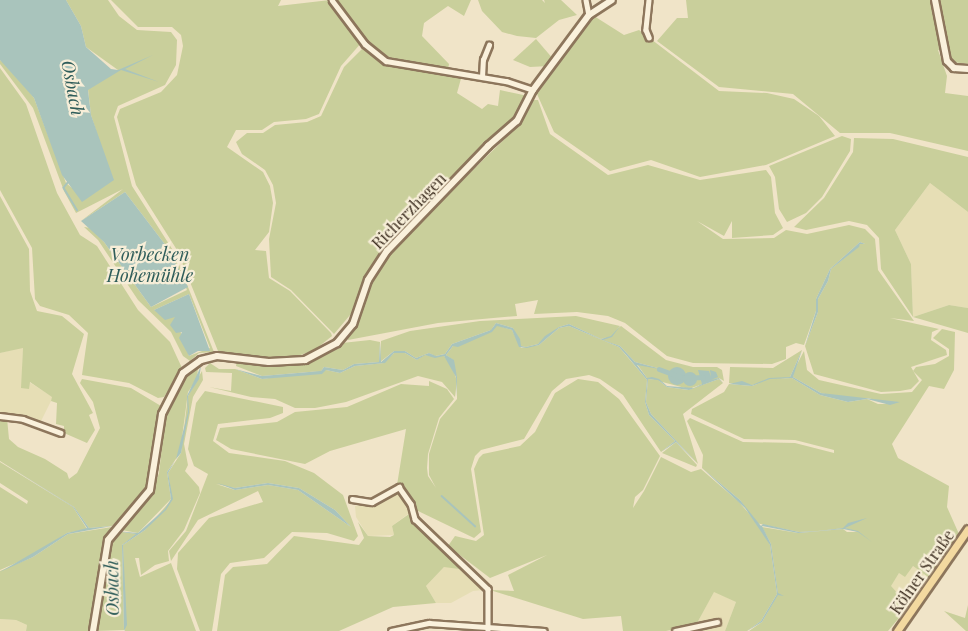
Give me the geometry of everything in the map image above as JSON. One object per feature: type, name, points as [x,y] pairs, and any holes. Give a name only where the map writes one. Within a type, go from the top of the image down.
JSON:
[{"type":"main road","name":"Kölner Straße","points":[[897,631],[968,529]]},
{"type":"street","points":[[332,0],[379,56],[406,66],[461,73],[533,90]]},
{"type":"street","points":[[586,0],[589,15]]},
{"type":"street","name":"Richerzhagen","points":[[93,631],[106,543],[114,528],[142,503],[150,490],[164,408],[180,376],[201,360],[217,356],[262,362],[301,361],[337,343],[352,324],[368,280],[387,251],[492,141],[517,121],[533,90],[589,15],[612,0]]},
{"type":"street","points":[[648,0],[646,30],[649,37]]},
{"type":"street","points":[[935,0],[947,61],[954,68],[968,69]]},
{"type":"street","points":[[482,77],[483,60],[489,45]]},
{"type":"street","points":[[0,416],[23,419],[61,434]]},
{"type":"street","points":[[352,499],[372,502],[399,487],[411,504],[415,519],[488,589],[488,629]]},
{"type":"street","points":[[675,631],[717,622]]},
{"type":"street","points":[[460,624],[460,631]]},
{"type":"street","points":[[391,631],[460,624],[488,629],[544,631]]},
{"type":"shaded area","points":[[930,183],[968,212],[968,308],[949,305],[913,317],[911,264],[895,230]]},
{"type":"shaded area","points":[[23,347],[22,387],[29,388],[29,382],[53,397],[40,423],[0,415],[0,353]]},
{"type":"shaded area","points":[[396,491],[412,511],[392,526],[394,535],[368,536],[356,517],[355,506],[373,503]]},
{"type":"shaded area","points":[[453,566],[467,570],[484,590],[473,591],[451,603],[436,603],[426,586],[444,567]]},
{"type":"shaded area","points":[[913,566],[929,578],[909,606],[890,586],[899,573]]},
{"type":"shaded area","points":[[714,591],[736,602],[725,631],[686,631],[711,626],[696,625]]},
{"type":"shaded area","points":[[0,619],[16,620],[27,625],[26,631],[0,631]]},
{"type":"green space","points":[[66,0],[108,0],[119,16],[137,30],[171,32],[177,40],[176,65],[165,85],[118,106],[114,117],[132,186],[174,252],[214,352],[199,353],[190,361],[183,356],[171,332],[138,300],[98,240],[84,227],[91,228],[104,242],[151,307],[187,290],[167,247],[125,192],[81,221],[123,189],[76,213],[64,191],[33,108],[0,64],[0,60],[11,68],[34,98],[66,183],[72,188],[107,165],[91,115],[88,89],[118,70],[86,47],[81,26]],"holes":[[[189,294],[210,348],[189,356],[175,316],[154,310]]]},
{"type":"green space","points":[[111,0],[281,0],[278,6],[330,0],[362,42],[341,66],[319,114],[306,119],[274,122],[262,130],[236,130],[227,147],[263,172],[270,186],[273,203],[269,232],[255,250],[266,251],[269,278],[290,291],[331,333],[332,336],[316,349],[293,358],[244,357],[218,351],[177,250],[136,185],[117,117],[120,109],[161,92],[177,75],[183,46],[181,35],[172,27],[138,27]]},
{"type":"green space","points":[[334,0],[471,0],[464,16],[448,6],[424,23],[422,36],[449,64],[448,70],[385,58],[366,42]]},
{"type":"green space","points":[[478,0],[542,0],[545,3],[544,0],[561,0],[577,15],[559,20],[536,38],[517,36],[502,32],[482,11]]},
{"type":"green space","points":[[686,0],[933,0],[942,49],[938,50],[947,76],[945,93],[968,96],[968,151],[890,133],[840,133],[793,94],[719,87],[657,41],[677,18],[688,18]]},
{"type":"green space","points":[[939,0],[968,0],[968,64],[952,62],[949,57]]},
{"type":"green space","points":[[594,16],[624,35],[639,30],[719,91],[767,93],[794,99],[819,116],[835,136],[766,165],[700,177],[651,160],[610,171],[554,132],[537,94]]},
{"type":"green space","points":[[536,39],[554,60],[549,66],[530,67],[513,60]]},
{"type":"green space","points":[[363,48],[396,66],[462,75],[457,93],[482,109],[488,104],[498,106],[500,90],[528,96],[515,120],[480,150],[386,248],[370,270],[356,308],[334,334],[291,290],[271,277],[269,239],[276,203],[273,185],[265,170],[242,154],[236,142],[247,133],[263,133],[275,125],[307,122],[321,116],[344,67]]},
{"type":"green space","points":[[0,68],[26,104],[57,193],[80,235],[97,246],[138,310],[170,342],[182,368],[164,397],[158,398],[129,383],[82,375],[88,333],[69,315],[40,306],[35,299],[32,248],[0,190]]},
{"type":"green space","points":[[533,100],[538,100],[550,134],[608,175],[648,165],[700,180],[766,170],[771,177],[775,213],[783,228],[773,235],[732,238],[732,221],[724,236],[697,221],[723,239],[774,238],[786,230],[807,234],[849,225],[865,229],[875,239],[878,270],[914,321],[890,318],[939,329],[932,332],[931,340],[946,350],[947,355],[911,367],[919,381],[911,389],[900,391],[881,392],[814,374],[805,346],[818,312],[818,299],[828,281],[831,269],[860,244],[865,244],[860,242],[830,269],[816,299],[816,311],[804,345],[796,343],[786,347],[786,359],[772,364],[693,363],[667,356],[625,323],[608,316],[577,312],[534,314],[538,300],[515,304],[517,316],[438,323],[348,340],[346,336],[359,316],[371,281],[389,252],[517,127]]},
{"type":"green space","points":[[842,136],[851,139],[850,151],[822,197],[806,213],[787,222],[779,209],[775,177],[769,166]]},
{"type":"green space","points":[[854,138],[893,139],[968,157],[968,212],[930,183],[895,230],[911,264],[913,317],[881,269],[879,238],[867,225],[849,221],[806,230],[794,227],[824,198],[853,152]]},
{"type":"green space","points":[[0,196],[29,249],[30,291],[37,311],[62,316],[84,334],[72,374],[93,413],[89,415],[95,430],[87,443],[64,433],[64,426],[56,424],[57,403],[51,401],[52,397],[30,382],[29,389],[21,388],[23,348],[0,353]]},
{"type":"green space","points":[[949,305],[968,308],[968,333],[913,317]]},
{"type":"green space","points":[[576,316],[620,326],[611,336],[601,339],[569,324],[559,327],[538,344],[526,347],[520,346],[513,328],[496,323],[491,330],[452,344],[445,354],[435,356],[429,353],[416,358],[405,351],[394,351],[380,362],[381,341],[410,331],[480,321]]},
{"type":"green space","points":[[496,325],[512,330],[521,348],[539,345],[559,328],[569,326],[619,347],[647,380],[645,402],[649,415],[675,441],[661,452],[623,395],[600,379],[589,375],[566,379],[552,391],[524,439],[481,450],[475,456],[471,469],[481,532],[474,538],[416,510],[397,485],[406,429],[330,451],[305,464],[231,449],[216,440],[220,428],[277,422],[295,412],[347,407],[401,384],[429,386],[429,381],[447,389],[454,399],[439,418],[428,454],[428,476],[436,488],[429,475],[429,454],[440,419],[457,399],[457,381],[455,397],[442,382],[418,376],[346,402],[315,408],[295,408],[275,399],[251,397],[209,387],[231,391],[232,373],[206,372],[205,368],[210,363],[219,369],[235,369],[262,379],[326,370],[340,373],[355,366],[384,363],[394,353],[405,353],[417,360],[424,355],[444,356],[452,366],[453,360],[446,355],[453,346],[486,334]]},
{"type":"green space","points":[[621,326],[666,360],[693,367],[717,367],[722,370],[724,381],[719,378],[689,389],[647,378],[637,364],[665,370],[635,362],[620,346],[602,340]]},
{"type":"green space","points":[[942,329],[955,332],[954,370],[944,389],[929,386],[892,444],[898,458],[949,486],[947,507],[959,534],[928,577],[913,566],[905,577],[899,573],[891,586],[909,606],[888,631],[749,631],[762,622],[778,594],[771,544],[762,527],[798,533],[843,529],[847,532],[858,532],[844,528],[799,532],[756,523],[740,500],[702,468],[703,455],[687,421],[690,418],[743,442],[795,443],[834,453],[834,450],[795,440],[744,439],[691,414],[692,409],[724,392],[729,384],[752,386],[770,379],[792,378],[820,395],[848,402],[867,399],[878,404],[890,404],[868,398],[848,399],[821,393],[793,377],[794,370],[804,351],[807,370],[819,380],[881,394],[912,392],[922,380],[913,371],[916,367],[935,364],[949,356],[949,349],[933,338]]},
{"type":"green space","points":[[370,340],[380,342],[379,362],[354,364],[343,370],[324,367],[321,371],[262,376],[236,366],[237,361],[304,363],[342,343]]},
{"type":"green space","points":[[802,350],[790,377],[752,385],[729,383],[730,367],[773,368]]},
{"type":"green space","points":[[198,367],[197,379],[188,392],[180,453],[167,472],[171,499],[138,533],[116,529],[151,496],[159,473],[166,411],[184,376]]},
{"type":"green space","points":[[202,371],[203,380],[193,397],[184,444],[188,465],[185,471],[199,487],[200,493],[184,530],[168,551],[169,561],[155,565],[141,575],[139,558],[135,558],[140,577],[171,563],[196,631],[125,631],[123,545],[145,530],[172,499],[168,473],[181,453],[188,396]]},
{"type":"green space","points":[[82,379],[131,388],[161,406],[145,493],[112,526],[89,528],[74,507],[0,461],[0,418],[7,418],[9,439],[18,447],[45,459],[67,473],[69,479],[77,473],[100,428],[93,402],[80,383]]},
{"type":"green space","points":[[578,379],[598,382],[619,399],[660,456],[643,490],[635,497],[633,508],[644,491],[661,457],[691,472],[701,469],[739,502],[764,531],[770,545],[777,594],[761,621],[747,631],[725,631],[736,602],[714,592],[696,625],[666,631],[623,631],[621,616],[583,619],[490,590],[514,591],[508,575],[547,555],[490,578],[448,546],[455,536],[476,541],[484,535],[474,469],[479,458],[483,454],[520,446],[535,432],[555,393]]},
{"type":"green space","points":[[648,379],[658,380],[667,387],[688,390],[719,379],[723,383],[683,414],[698,464],[651,414],[646,402]]},
{"type":"green space","points":[[205,391],[283,407],[283,413],[270,418],[218,424],[213,441],[229,453],[285,461],[314,473],[343,495],[358,536],[354,541],[327,533],[292,532],[264,558],[230,563],[221,574],[212,631],[200,631],[177,569],[178,553],[209,518],[263,502],[258,491],[198,520],[171,561],[169,551],[186,531],[208,474],[194,466],[188,449],[196,403]],"holes":[[[268,483],[299,488],[335,510],[351,527],[298,490],[268,485],[235,490],[216,484],[235,488]]]},
{"type":"green space","points":[[676,442],[697,465],[696,467],[662,453]]},
{"type":"green space","points":[[0,462],[73,507],[87,529],[67,533],[32,556],[0,570],[0,487],[27,504],[28,501],[0,483]]},
{"type":"green space","points":[[409,514],[419,529],[467,570],[444,567],[426,586],[436,603],[393,607],[339,631],[217,631],[225,575],[233,567],[267,564],[294,536],[359,545],[364,538],[358,522],[368,536],[390,537],[394,535],[392,526]]},
{"type":"green space","points":[[112,527],[100,559],[90,631],[26,631],[27,625],[16,620],[0,619],[0,571],[33,557],[68,534]]},
{"type":"green space","points":[[115,531],[137,534],[122,545],[124,630],[95,631],[107,551]]},
{"type":"green space","points":[[968,605],[968,631],[966,631],[944,611],[965,618]]},
{"type":"water","points":[[0,0],[66,0],[81,26],[86,47],[111,69],[118,70],[153,55],[125,69],[159,82],[121,70],[88,90],[91,115],[114,180],[82,202],[62,175],[34,98],[0,60]]},
{"type":"water","name":"Vorbecken Hohemühle","points":[[125,192],[167,247],[188,287],[151,307],[104,242],[81,221]]},
{"type":"water","points":[[860,242],[865,244],[860,244],[831,269],[828,281],[818,299],[818,312],[805,346],[816,311],[816,299],[830,269]]},
{"type":"water","name":"Vorbecken Hohemühle","points":[[189,294],[210,351],[198,351],[189,356],[179,338],[182,332],[176,333],[170,325],[175,317],[165,320],[154,310]]},
{"type":"water","points":[[496,323],[513,328],[520,339],[521,346],[526,347],[538,344],[545,336],[559,327],[569,324],[601,339],[611,336],[620,326],[612,337],[603,340],[620,346],[635,362],[665,370],[637,365],[647,378],[659,379],[667,386],[694,388],[702,384],[698,370],[709,371],[711,377],[710,370],[716,372],[718,377],[711,380],[719,378],[723,383],[719,379],[689,390],[667,387],[658,380],[648,379],[646,402],[651,414],[698,464],[676,442],[661,452],[675,441],[649,415],[645,402],[647,380],[619,347],[569,326],[559,328],[539,345],[527,348],[519,347],[512,330],[497,326],[492,332],[458,347],[453,346],[446,355],[454,360],[457,377],[456,397],[456,377],[444,356],[435,358],[425,355],[417,360],[405,353],[394,353],[385,363],[355,366],[340,373],[326,370],[322,374],[262,379],[235,369],[262,376],[321,371],[324,367],[343,370],[354,364],[379,362],[380,342],[381,362],[394,351],[405,351],[416,358],[429,353],[436,356],[445,354],[452,344],[491,330]]},
{"type":"water","points":[[802,350],[793,377],[821,393],[900,402],[890,405],[867,399],[848,402],[820,395],[792,378],[770,379],[752,386],[729,384],[742,381],[752,385],[769,378],[790,377]]},
{"type":"water","points":[[201,366],[199,379],[188,396],[189,412],[181,453],[176,459],[188,412],[187,396]]},
{"type":"water","points":[[673,367],[681,367],[686,372],[684,383],[673,385],[668,380],[668,372]]},
{"type":"water","points":[[690,372],[695,374],[697,379],[695,384],[690,386],[685,384],[683,379],[685,374]]},
{"type":"water","points":[[0,461],[74,507],[89,528],[112,526],[68,534],[33,557],[0,572],[67,533],[87,528],[73,507]]},
{"type":"water","points":[[175,461],[168,473],[173,499],[166,510],[145,530],[123,545],[127,625],[124,631],[122,545],[136,534],[115,531],[138,533],[165,509],[171,499],[167,472]]},
{"type":"water","points":[[702,468],[740,500],[761,526],[763,524],[799,532],[818,531],[843,528],[848,523],[867,518],[845,528],[858,531],[872,542],[858,532],[843,529],[798,533],[762,526],[771,544],[778,593],[784,596],[778,595],[762,622],[747,631],[761,621],[777,594],[770,545],[745,508]]},
{"type":"water","points":[[217,483],[235,488],[268,483],[299,488],[335,510],[351,527],[298,490],[268,485],[235,490]]},
{"type":"waterway","name":"Osbach","points":[[68,183],[64,188],[77,210]]},
{"type":"waterway","points":[[659,369],[684,378],[703,377]]},
{"type":"waterway","points":[[442,496],[475,526]]}]
